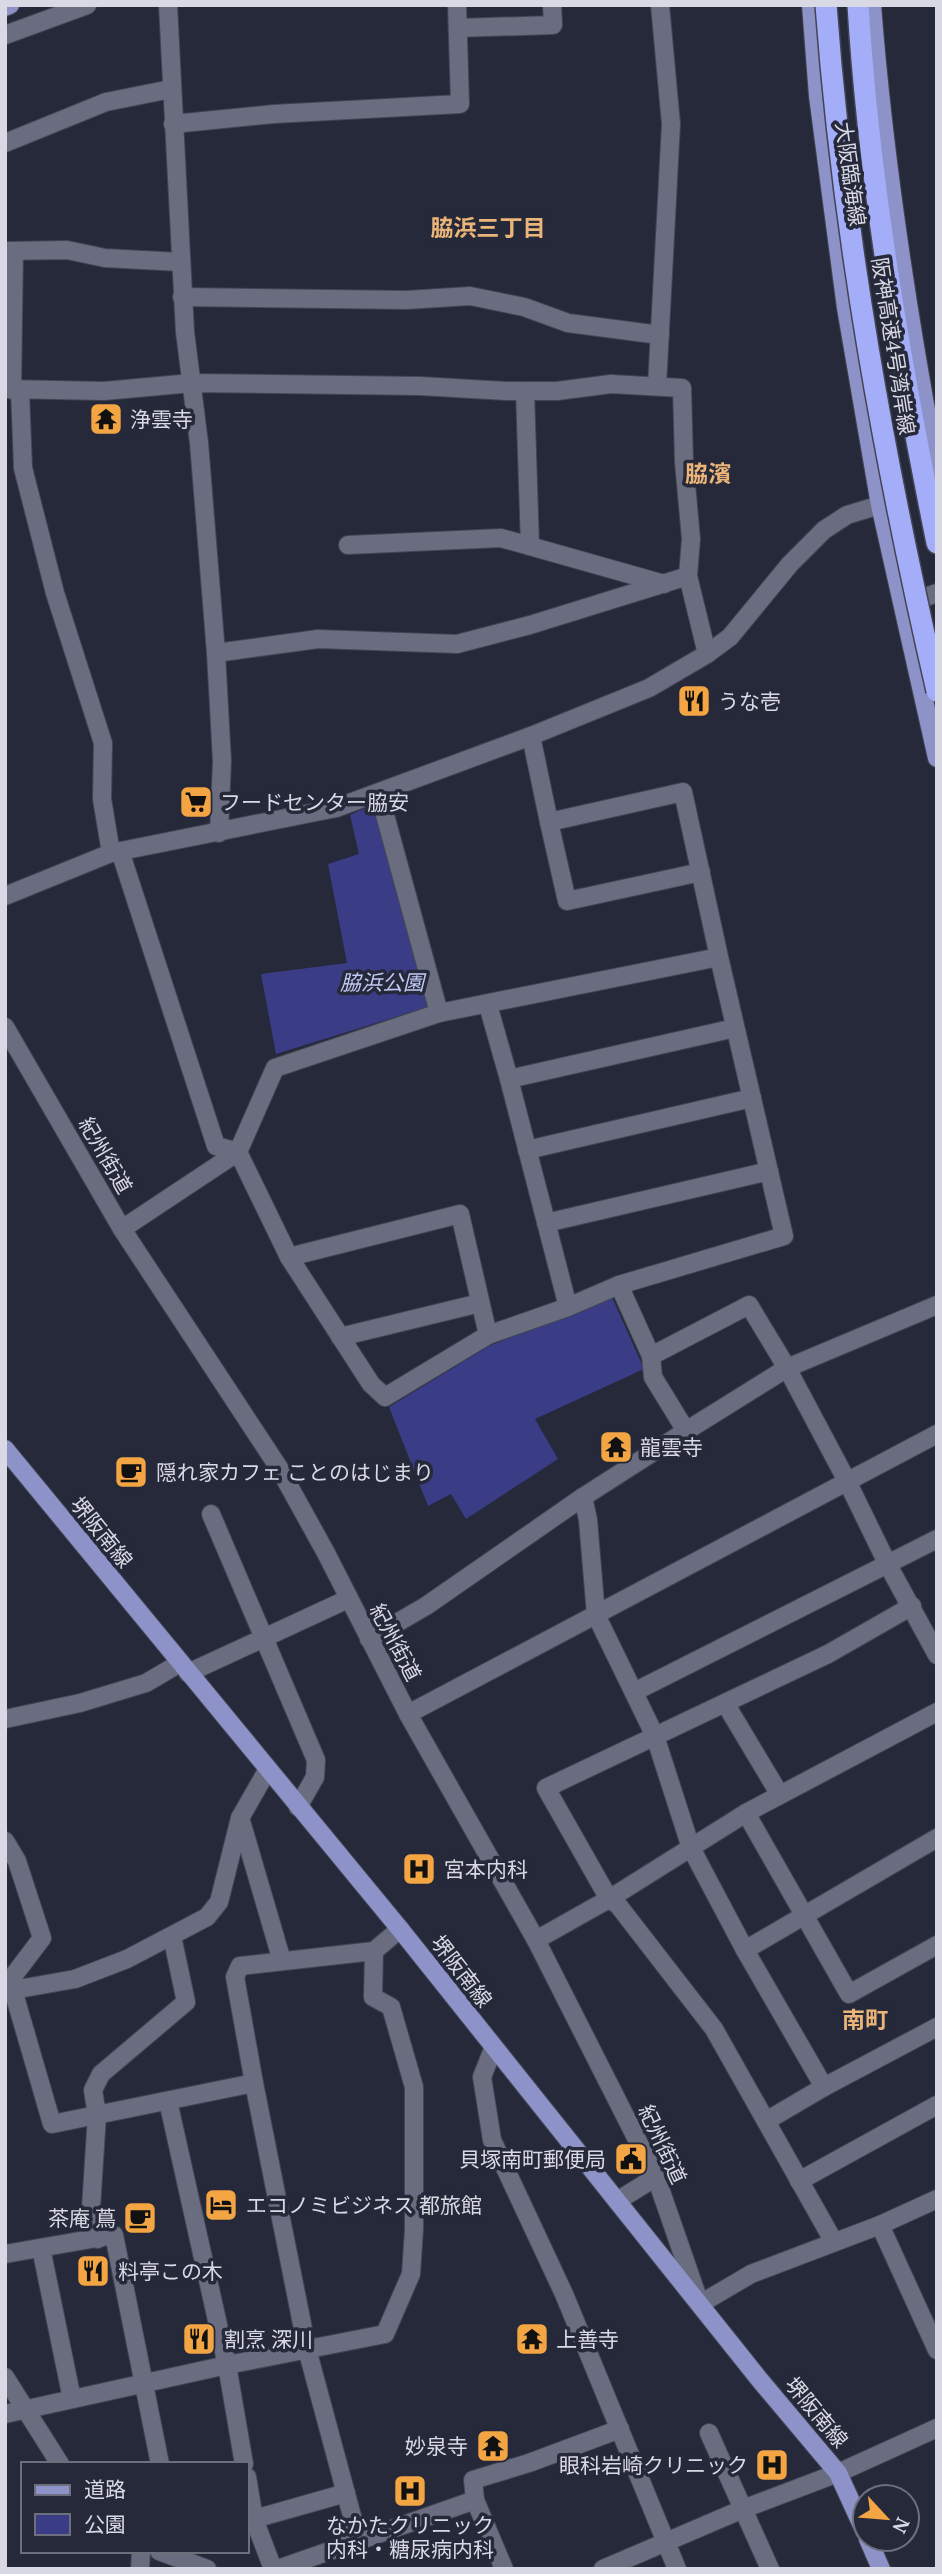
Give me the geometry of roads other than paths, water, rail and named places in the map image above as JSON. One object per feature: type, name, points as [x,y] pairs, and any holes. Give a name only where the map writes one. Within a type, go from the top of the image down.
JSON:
[{"type":"highway","name":"阪神高速4号湾岸線","points":[[827,5],[842,165],[864,321],[886,452],[937,691]]},
{"type":"highway","name":"阪神高速4号湾岸線","points":[[858,5],[873,163],[892,303],[937,543]]},
{"type":"main road","name":"大阪臨海線","points":[[811,5],[818,96],[846,308],[880,505],[937,758]]},
{"type":"main road","name":"大阪臨海線","points":[[872,5],[895,219],[937,470]]},
{"type":"main road","name":"堺阪南線","points":[[5,1449],[400,1929],[759,2379],[838,2473],[851,2501]]},
{"type":"street","points":[[5,35],[87,5]]},
{"type":"street","points":[[168,5],[182,297],[210,558],[216,653],[222,761],[219,833]]},
{"type":"street","points":[[173,124],[261,114],[460,104],[457,5]]},
{"type":"street","points":[[458,28],[553,25],[552,5]]},
{"type":"street","points":[[657,386],[671,124],[660,5]]},
{"type":"street","points":[[5,143],[106,102],[171,89]]},
{"type":"street","points":[[180,262],[105,258],[67,250],[10,251],[12,390],[23,468],[55,593],[103,743],[102,799],[116,852],[216,1146],[239,1152],[289,1257],[370,1384],[385,1397],[488,1335],[568,1307],[619,1285],[784,1236],[683,792],[549,822]]},
{"type":"street","points":[[182,297],[406,300],[470,296],[524,307],[568,323],[660,335]]},
{"type":"street","points":[[12,390],[104,391],[191,383],[420,386],[525,391],[556,391],[611,384],[682,388],[684,462],[691,540],[688,576],[707,654]]},
{"type":"street","points":[[525,391],[530,546]]},
{"type":"street","points":[[5,896],[116,852],[336,808],[531,736],[649,688],[707,654],[730,637],[790,564],[824,530],[848,515],[880,505]]},
{"type":"street","points":[[348,545],[501,538],[664,584]]},
{"type":"street","points":[[216,653],[318,639],[457,644],[530,625],[688,576]]},
{"type":"street","points":[[902,605],[937,593]]},
{"type":"street","points":[[911,640],[937,630]]},
{"type":"street","points":[[531,736],[567,901],[701,872]]},
{"type":"street","points":[[379,793],[439,1013]]},
{"type":"street","points":[[122,1229],[239,1152],[275,1068],[439,1013],[488,1006],[719,957]]},
{"type":"street","points":[[488,1006],[568,1307]]},
{"type":"street","name":"紀州街道","points":[[5,1027],[122,1229],[279,1468],[326,1553],[408,1714],[536,1940],[656,2177],[700,2304]]},
{"type":"street","points":[[509,1079],[736,1028]]},
{"type":"street","points":[[527,1150],[752,1098]]},
{"type":"street","points":[[546,1223],[769,1171]]},
{"type":"street","points":[[289,1257],[460,1214],[488,1335]]},
{"type":"street","points":[[619,1285],[651,1356],[653,1377],[686,1431]]},
{"type":"street","points":[[340,1337],[480,1303]]},
{"type":"street","points":[[651,1356],[749,1305],[847,1481],[888,1565],[937,1655]]},
{"type":"street","points":[[369,1639],[426,1606],[583,1497],[786,1368],[937,1305]]},
{"type":"street","points":[[408,1714],[937,1434]]},
{"type":"street","points":[[583,1497],[588,1520],[596,1615],[655,1737],[691,1848],[745,1950],[824,2087]]},
{"type":"street","points":[[211,1514],[316,1760],[315,1777],[298,1807]]},
{"type":"street","points":[[634,1692],[937,1539]]},
{"type":"street","points":[[5,1719],[80,1703],[146,1683],[264,1638],[348,1598]]},
{"type":"street","points":[[834,2242],[714,2029],[618,1905],[609,1899],[546,1788],[828,1654],[912,1606]]},
{"type":"street","points":[[725,1703],[780,1795]]},
{"type":"street","points":[[536,1940],[609,1899],[746,1813],[937,1712]]},
{"type":"street","points":[[13,1990],[75,1979],[127,1959],[206,1917],[219,1902],[240,1818],[268,1769]]},
{"type":"street","points":[[746,1813],[849,1994],[937,1945]]},
{"type":"street","points":[[240,1818],[282,1961]]},
{"type":"street","points":[[745,1950],[937,1838]]},
{"type":"street","points":[[5,1840],[17,1861],[42,1938],[14,1975],[13,1990],[52,2124],[254,2083]]},
{"type":"street","points":[[359,2542],[307,2349],[235,1977],[240,1966],[374,1951],[400,1929]]},
{"type":"street","points":[[98,2239],[91,2208],[97,2115],[93,2091],[101,2074],[186,2001],[172,1936]]},
{"type":"street","points":[[5,2414],[227,2365],[385,2334],[411,2274],[414,2228],[414,2087],[391,2007],[373,1997],[374,1951]]},
{"type":"street","points":[[766,2121],[937,2027]]},
{"type":"street","points":[[494,2049],[482,2077],[492,2140],[564,2294],[677,2569]]},
{"type":"street","points":[[168,2101],[227,2365],[244,2462]]},
{"type":"street","points":[[799,2181],[937,2105]]},
{"type":"street","points":[[617,2202],[656,2177]]},
{"type":"street","points":[[700,2304],[751,2274],[880,2225],[937,2199]]},
{"type":"street","points":[[880,2225],[937,2350]]},
{"type":"street","points":[[5,2254],[114,2235],[160,2462]]},
{"type":"street","points":[[41,2248],[72,2399]]},
{"type":"street","points":[[5,2377],[59,2462]]},
{"type":"street","points":[[603,2569],[743,2509],[838,2473],[937,2428]]},
{"type":"street","points":[[504,2569],[475,2500],[473,2480],[529,2463],[620,2429]]},
{"type":"street","points":[[709,2432],[771,2569]]},
{"type":"street","points":[[248,2488],[251,2520],[275,2569],[475,2500]]},
{"type":"street","points":[[251,2520],[346,2493]]},
{"type":"street","points":[[164,2553],[207,2569]]},
{"type":"place","name":"浄雲寺","points":[[106,419]]},
{"type":"place","name":"うな壱","points":[[694,701]]},
{"type":"place","name":"フードセンター脇安","points":[[196,802]]},
{"type":"place","name":"龍雲寺","points":[[616,1447]]},
{"type":"place","name":"隠れ家カフェ ことのはじまり","points":[[131,1472]]},
{"type":"place","name":"宮本内科","points":[[419,1869]]},
{"type":"place","name":"貝塚南町郵便局","points":[[631,2159]]},
{"type":"place","name":"エコノミビジネス 都旅館","points":[[221,2205]]},
{"type":"place","name":"茶庵 蔦","points":[[140,2218]]},
{"type":"place","name":"料亭この木","points":[[93,2271]]},
{"type":"place","name":"割烹 深川","points":[[199,2339]]},
{"type":"place","name":"上善寺","points":[[532,2339]]},
{"type":"place","name":"妙泉寺","points":[[493,2446]]},
{"type":"place","name":"眼科岩崎クリニック","points":[[772,2465]]},
{"type":"place","name":"なかたクリニック 内科・糖尿病内科","points":[[410,2491]]},
{"type":"district","name":"脇浜三丁目","points":[[488,227]]},
{"type":"district","name":"脇濱","points":[[708,473]]},
{"type":"district","name":"南町","points":[[865,2019]]},
{"type":"park label","name":"脇浜公園","points":[[382,982]]}]
